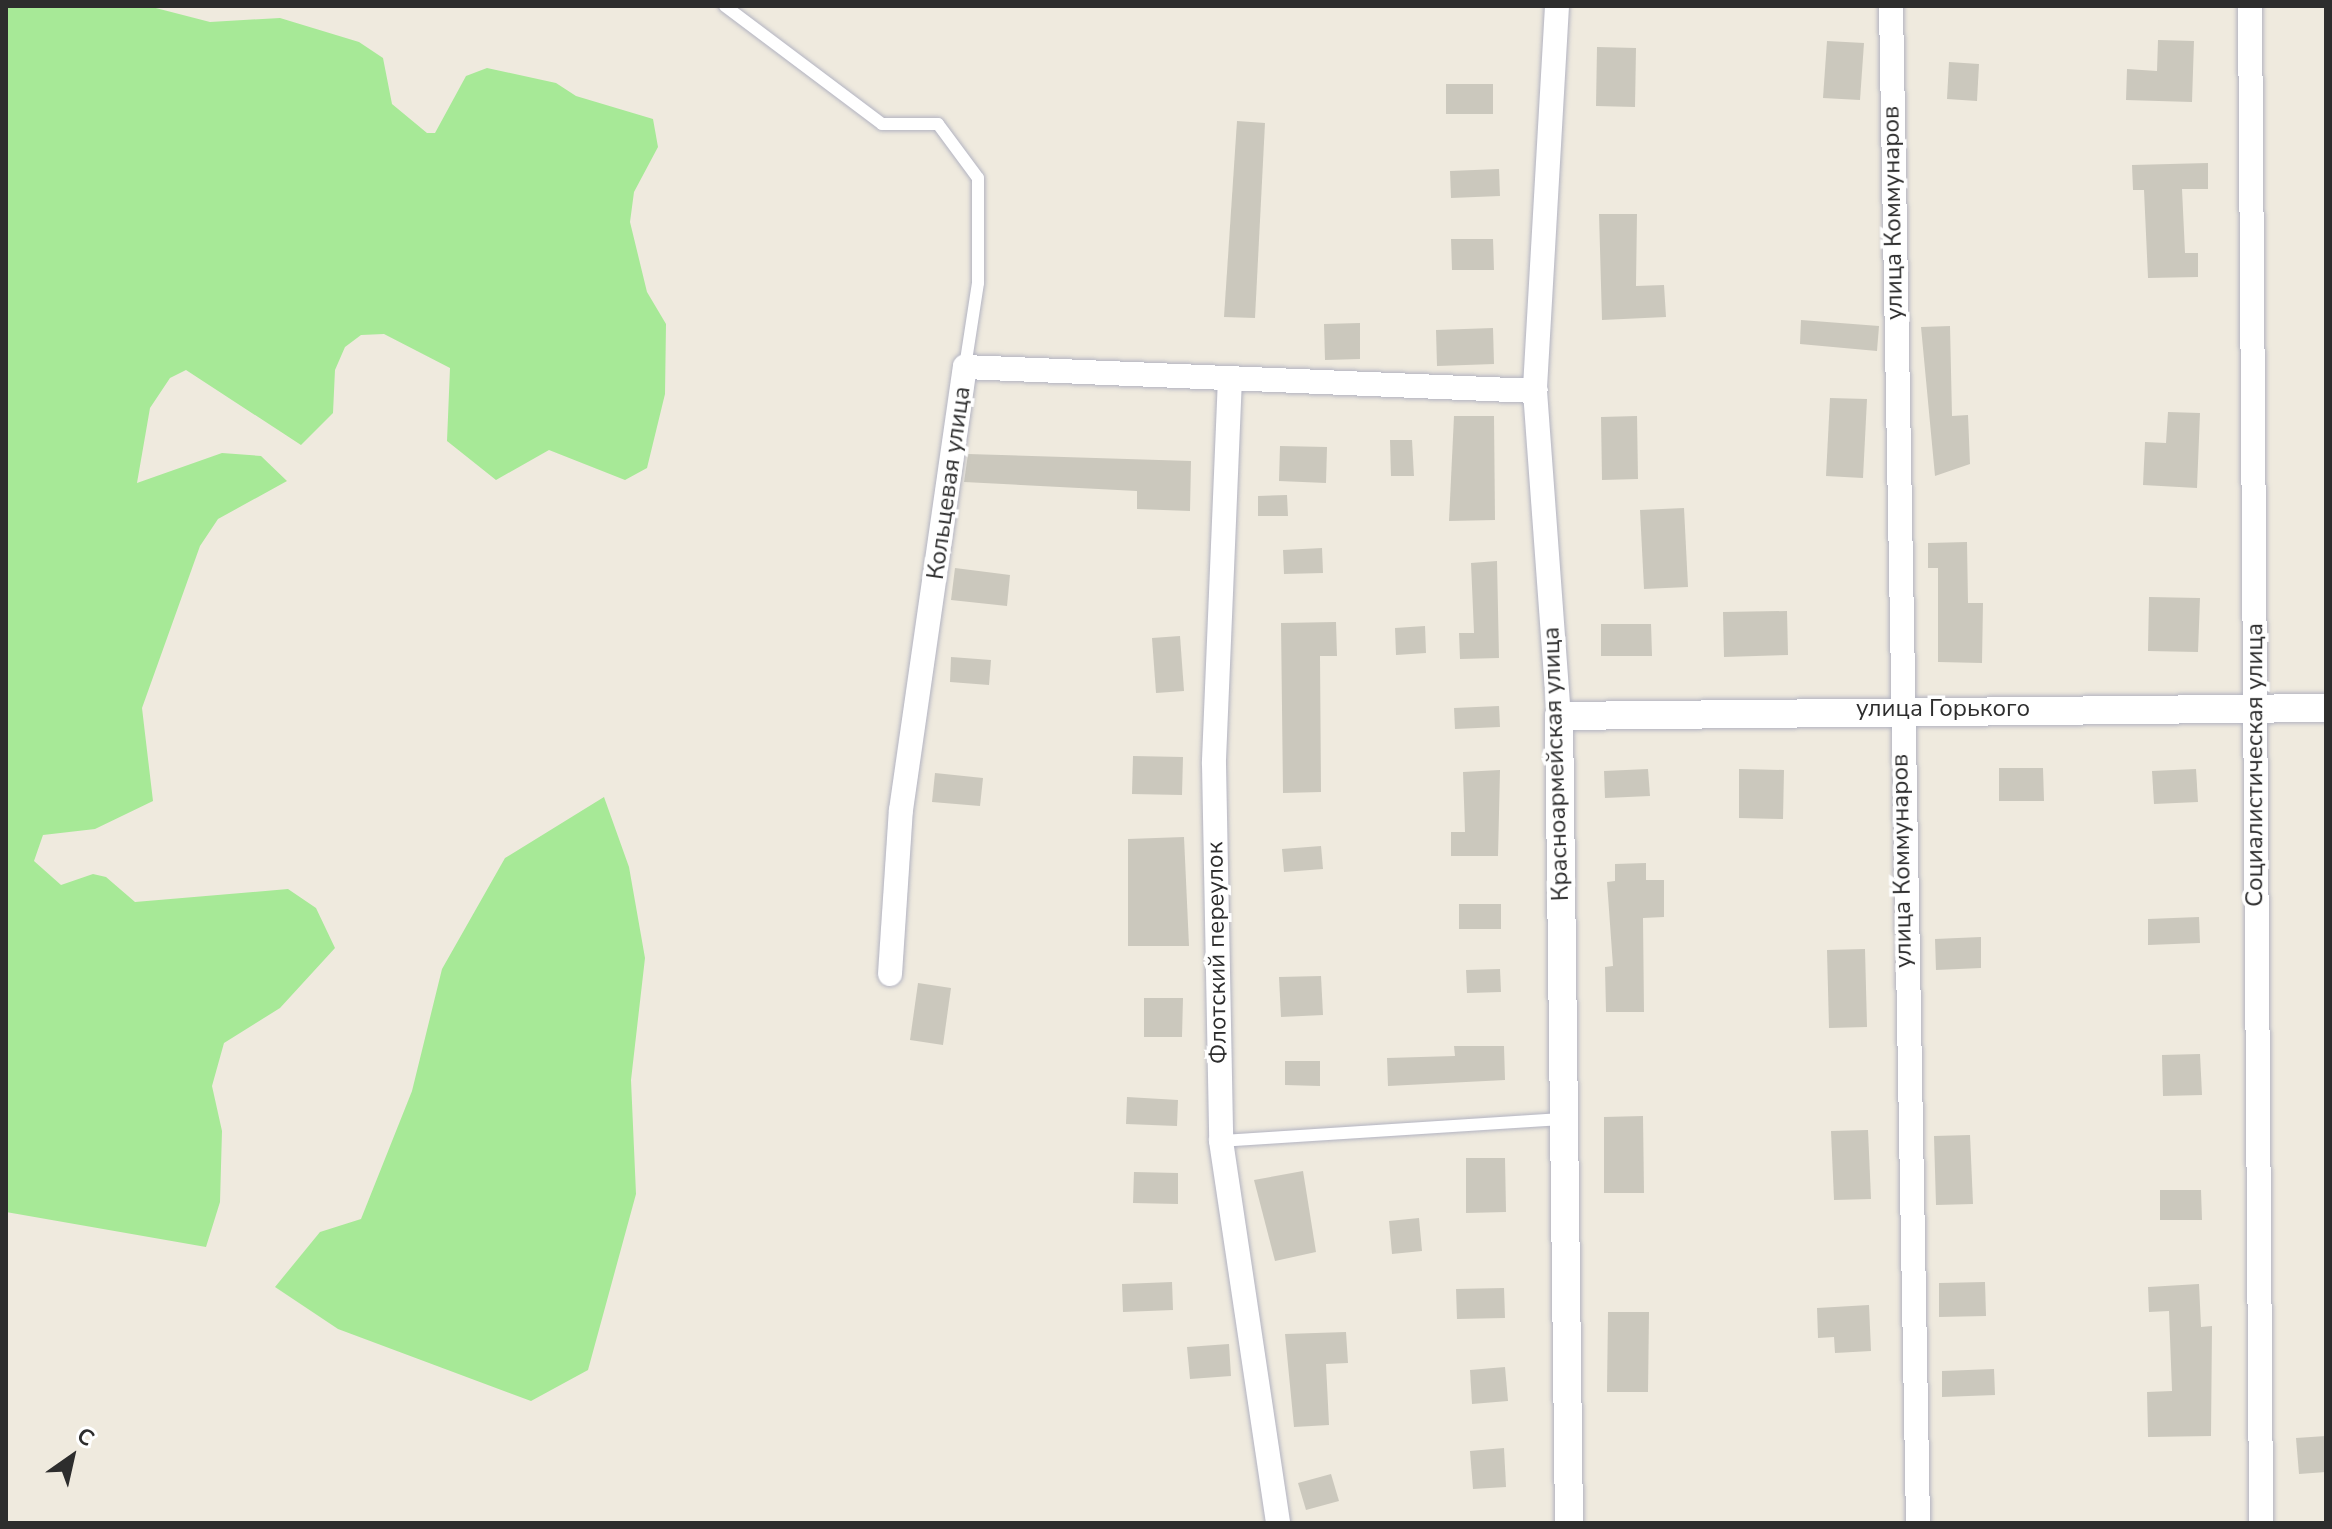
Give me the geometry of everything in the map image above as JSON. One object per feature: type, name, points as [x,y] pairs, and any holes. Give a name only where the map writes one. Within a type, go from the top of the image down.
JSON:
[{"type":"street","name":"Красноармейская улица","points":[[1557,6],[1535,391],[1559,716],[1569,1523]]},
{"type":"street","name":"улица Коммунаров","points":[[1891,6],[1898,709],[1918,1523]]},
{"type":"street","name":"Социалистическая улица","points":[[2250,6],[2261,1523]]},
{"type":"street","name":"Кольцевая улица","points":[[890,974],[901,810],[965,367],[1535,391]]},
{"type":"street","name":"Флотский переулок","points":[[1230,378],[1214,764],[1221,1141],[1278,1523]]},
{"type":"street","name":"улица Горького","points":[[1559,716],[1898,709],[2326,708]]},
{"type":"lane","points":[[725,6],[882,124],[938,124],[978,178],[978,283],[965,367]]},
{"type":"lane","points":[[1221,1141],[1563,1119]]},
{"type":"green space","points":[[6,6],[148,6],[210,22],[280,18],[359,42],[383,58],[392,104],[427,133],[435,133],[466,76],[487,68],[556,83],[576,96],[653,119],[658,147],[634,192],[630,222],[647,292],[666,324],[665,394],[647,468],[625,480],[549,450],[496,480],[447,441],[450,368],[384,334],[361,335],[345,347],[335,370],[333,413],[301,445],[186,370],[170,378],[150,408],[137,483],[222,453],[261,456],[287,481],[218,519],[200,546],[142,708],[153,801],[95,829],[43,835],[34,861],[61,885],[93,874],[106,877],[135,902],[288,889],[316,908],[335,948],[280,1008],[224,1043],[212,1086],[222,1131],[220,1202],[206,1247],[6,1212]]},
{"type":"green space","points":[[604,797],[629,867],[645,958],[631,1080],[636,1194],[588,1370],[531,1401],[338,1329],[275,1287],[320,1232],[361,1219],[412,1091],[442,969],[505,858]]},
{"type":"building","points":[[2158,40],[2194,41],[2192,102],[2126,100],[2127,69],[2157,71]]},
{"type":"building","points":[[1827,41],[1864,43],[1860,100],[1823,98]]},
{"type":"building","points":[[1597,47],[1636,48],[1635,107],[1596,106]]},
{"type":"building","points":[[1949,62],[1979,64],[1977,101],[1947,99]]},
{"type":"building","points":[[1446,84],[1493,84],[1493,114],[1446,114]]},
{"type":"building","points":[[1237,121],[1265,123],[1255,318],[1224,317]]},
{"type":"building","points":[[2208,163],[2208,189],[2182,189],[2185,253],[2198,253],[2198,277],[2148,278],[2144,190],[2133,190],[2132,165]]},
{"type":"building","points":[[1499,169],[1500,196],[1451,198],[1450,171]]},
{"type":"building","points":[[1599,214],[1637,214],[1636,286],[1664,285],[1666,317],[1602,320]]},
{"type":"building","points":[[1451,239],[1493,239],[1494,270],[1452,270]]},
{"type":"building","points":[[1801,320],[1879,326],[1877,351],[1800,344]]},
{"type":"building","points":[[1360,323],[1360,359],[1325,360],[1324,324]]},
{"type":"building","points":[[1950,326],[1952,416],[1968,415],[1970,464],[1935,476],[1921,327]]},
{"type":"building","points":[[1493,328],[1494,364],[1437,366],[1436,330]]},
{"type":"building","points":[[1830,398],[1867,399],[1863,478],[1826,476]]},
{"type":"building","points":[[2168,412],[2200,413],[2197,488],[2143,485],[2145,442],[2166,443]]},
{"type":"building","points":[[1454,416],[1494,416],[1495,520],[1449,521]]},
{"type":"building","points":[[1637,416],[1638,479],[1602,480],[1601,417]]},
{"type":"building","points":[[1390,440],[1412,440],[1414,476],[1391,476]]},
{"type":"building","points":[[1280,446],[1327,447],[1326,483],[1279,481]]},
{"type":"building","points":[[968,454],[1191,461],[1190,511],[1137,509],[1137,491],[964,482]]},
{"type":"building","points":[[1287,495],[1288,516],[1258,516],[1258,496]]},
{"type":"building","points":[[1684,508],[1688,587],[1644,589],[1640,510]]},
{"type":"building","points":[[1967,542],[1968,603],[1983,603],[1982,663],[1938,662],[1938,568],[1928,568],[1928,543]]},
{"type":"building","points":[[1322,548],[1323,573],[1284,574],[1283,550]]},
{"type":"building","points":[[1497,561],[1499,658],[1460,659],[1459,633],[1474,633],[1471,563]]},
{"type":"building","points":[[955,568],[1010,575],[1007,606],[951,600]]},
{"type":"building","points":[[2149,597],[2200,598],[2198,652],[2148,651]]},
{"type":"building","points":[[1787,611],[1788,655],[1724,657],[1723,612]]},
{"type":"building","points":[[1336,622],[1337,656],[1320,656],[1321,792],[1283,793],[1281,623]]},
{"type":"building","points":[[1601,624],[1651,624],[1652,656],[1601,656]]},
{"type":"building","points":[[1425,626],[1426,653],[1396,655],[1395,628]]},
{"type":"building","points":[[1180,636],[1184,691],[1156,693],[1152,638]]},
{"type":"building","points":[[951,657],[991,660],[989,685],[950,682]]},
{"type":"building","points":[[1499,706],[1500,727],[1455,729],[1454,708]]},
{"type":"building","points":[[1133,756],[1183,757],[1182,795],[1132,794]]},
{"type":"building","points":[[1999,768],[2043,768],[2044,801],[1999,801]]},
{"type":"building","points":[[1648,769],[1650,796],[1605,798],[1604,771]]},
{"type":"building","points":[[1739,769],[1784,770],[1783,819],[1739,818]]},
{"type":"building","points":[[2196,769],[2198,802],[2154,804],[2152,771]]},
{"type":"building","points":[[1500,770],[1498,856],[1451,856],[1451,832],[1465,832],[1463,772]]},
{"type":"building","points":[[935,773],[983,778],[980,806],[932,802]]},
{"type":"building","points":[[1184,837],[1189,946],[1128,946],[1128,839]]},
{"type":"building","points":[[1321,846],[1323,869],[1284,872],[1282,849]]},
{"type":"building","points":[[1646,863],[1646,880],[1664,880],[1664,917],[1643,918],[1644,1012],[1606,1012],[1605,967],[1613,966],[1607,882],[1615,881],[1615,864]]},
{"type":"building","points":[[1459,904],[1501,904],[1501,929],[1459,929]]},
{"type":"building","points":[[2199,917],[2200,943],[2148,945],[2148,919]]},
{"type":"building","points":[[1981,937],[1981,968],[1936,970],[1935,939]]},
{"type":"building","points":[[1865,949],[1867,1027],[1829,1028],[1827,950]]},
{"type":"building","points":[[1500,969],[1501,992],[1467,993],[1466,970]]},
{"type":"building","points":[[1321,976],[1323,1015],[1281,1017],[1279,977]]},
{"type":"building","points":[[918,983],[951,988],[943,1045],[910,1040]]},
{"type":"building","points":[[1144,998],[1183,998],[1182,1037],[1144,1037]]},
{"type":"building","points":[[1454,1046],[1504,1046],[1505,1080],[1388,1086],[1387,1058],[1455,1056]]},
{"type":"building","points":[[2200,1054],[2202,1095],[2163,1096],[2162,1055]]},
{"type":"building","points":[[1285,1061],[1320,1061],[1320,1086],[1285,1085]]},
{"type":"building","points":[[1127,1097],[1178,1100],[1177,1126],[1126,1124]]},
{"type":"building","points":[[1643,1116],[1644,1193],[1604,1193],[1604,1117]]},
{"type":"building","points":[[1868,1130],[1871,1199],[1834,1200],[1831,1131]]},
{"type":"building","points":[[1970,1135],[1973,1204],[1936,1205],[1934,1136]]},
{"type":"building","points":[[1466,1158],[1505,1158],[1506,1212],[1466,1213]]},
{"type":"building","points":[[1303,1171],[1316,1252],[1275,1261],[1254,1180]]},
{"type":"building","points":[[1134,1172],[1178,1173],[1178,1204],[1133,1203]]},
{"type":"building","points":[[2160,1190],[2201,1190],[2202,1220],[2160,1220]]},
{"type":"building","points":[[1419,1218],[1422,1251],[1392,1254],[1389,1221]]},
{"type":"building","points":[[1172,1282],[1173,1310],[1123,1312],[1122,1284]]},
{"type":"building","points":[[1985,1282],[1986,1316],[1939,1317],[1939,1283]]},
{"type":"building","points":[[2199,1284],[2201,1327],[2212,1326],[2211,1436],[2148,1437],[2147,1392],[2172,1391],[2169,1311],[2149,1312],[2148,1287]]},
{"type":"building","points":[[1504,1288],[1505,1318],[1457,1319],[1456,1289]]},
{"type":"building","points":[[1869,1305],[1871,1351],[1835,1353],[1834,1337],[1818,1338],[1817,1308]]},
{"type":"building","points":[[1608,1312],[1649,1312],[1648,1392],[1607,1392]]},
{"type":"building","points":[[1346,1332],[1348,1363],[1326,1364],[1329,1425],[1294,1427],[1285,1334]]},
{"type":"building","points":[[1229,1344],[1231,1376],[1190,1379],[1187,1347]]},
{"type":"building","points":[[1505,1367],[1508,1401],[1472,1404],[1470,1370]]},
{"type":"building","points":[[1994,1369],[1995,1395],[1942,1397],[1942,1371]]},
{"type":"building","points":[[2326,1436],[2326,1472],[2299,1474],[2296,1438]]},
{"type":"building","points":[[1504,1448],[1506,1487],[1473,1489],[1470,1451]]},
{"type":"building","points":[[1331,1474],[1339,1501],[1306,1510],[1298,1483]]}]
